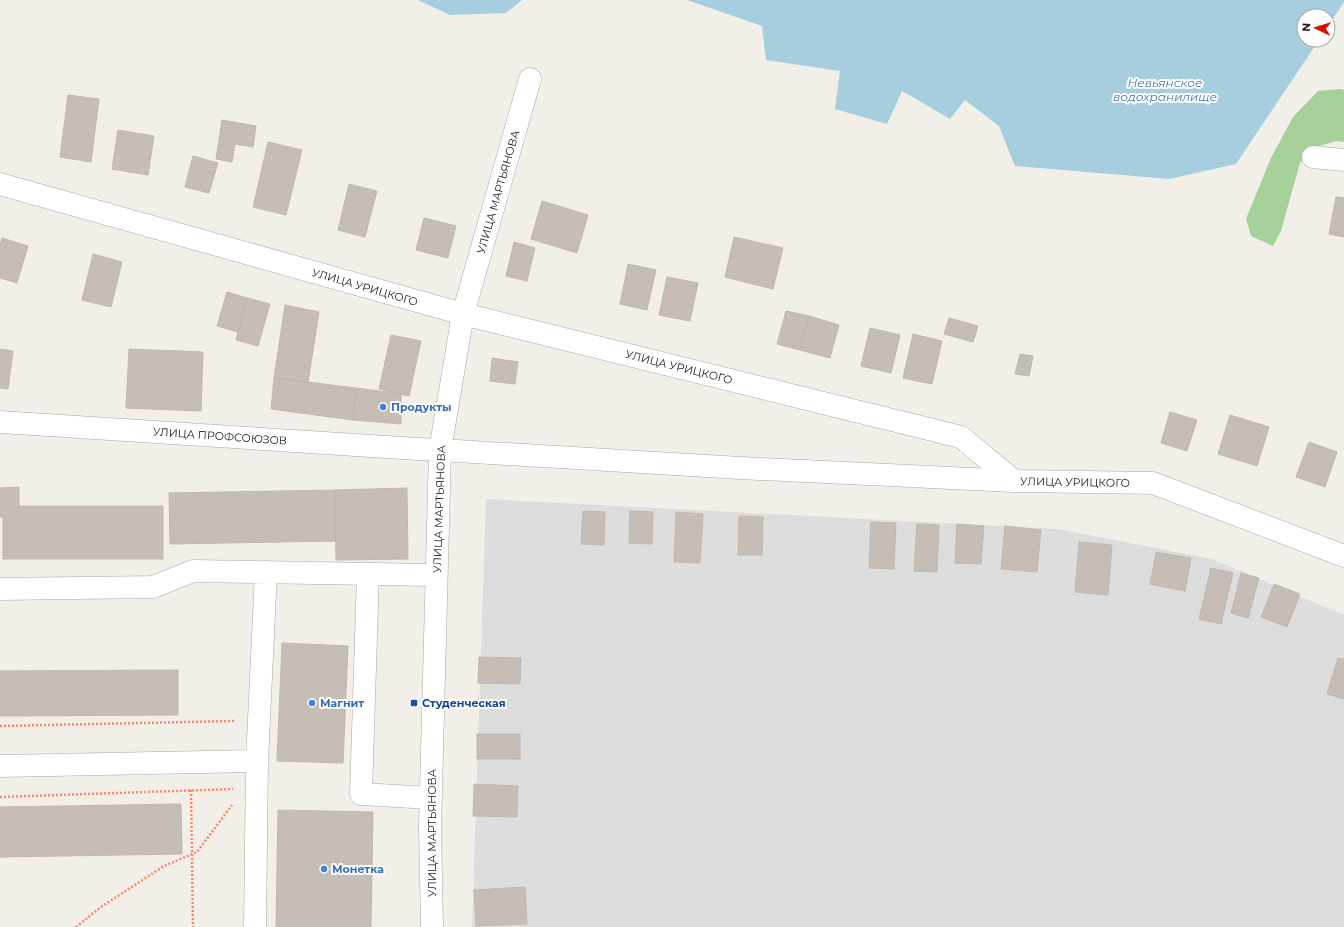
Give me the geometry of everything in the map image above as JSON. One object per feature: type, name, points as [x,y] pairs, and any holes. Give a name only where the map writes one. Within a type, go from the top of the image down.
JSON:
[{"type":"street","name":"УЛИЦА МАРТЬЯНОВА","points":[[432,927],[430,827],[440,450],[463,314],[530,79]]},
{"type":"street","points":[[1313,157],[1344,160]]},
{"type":"street","name":"УЛИЦА УРИЦКОГО","points":[[0,184],[463,314],[960,437],[1014,481],[1153,483],[1344,556]]},
{"type":"street","name":"УЛИЦА ПРОФСОЮЗОВ","points":[[0,422],[740,468],[1014,481]]},
{"type":"street","points":[[0,589],[153,587],[193,571],[436,575]]},
{"type":"street","points":[[255,927],[257,766],[266,572]]},
{"type":"street","points":[[368,574],[361,794],[431,798]]},
{"type":"street","points":[[0,766],[257,766]]},
{"type":"path","points":[[0,726],[259,721]]},
{"type":"path","points":[[0,797],[244,789],[257,766]]},
{"type":"path","points":[[191,790],[193,927]]},
{"type":"path","points":[[76,927],[101,907],[164,866],[197,852],[235,801]]},
{"type":"shaded area","points":[[486,499],[1058,529],[1212,559],[1344,615],[1344,927],[472,927]]},
{"type":"green space","points":[[1344,90],[1344,142],[1337,141],[1312,148],[1300,163],[1281,231],[1273,246],[1251,236],[1246,219],[1271,158],[1293,117],[1318,91]]},
{"type":"water","points":[[418,0],[522,0],[506,13],[450,15]]},
{"type":"water","name":"Невьянское водохранилище","points":[[687,0],[1344,0],[1336,14],[1336,8],[1296,8],[1296,48],[1314,48],[1236,164],[1169,179],[1015,166],[999,126],[965,100],[950,119],[902,91],[887,124],[835,109],[840,71],[766,60],[762,26]]},
{"type":"building","points":[[68,95],[99,99],[91,162],[60,157]]},
{"type":"building","points":[[222,120],[256,126],[253,147],[235,144],[232,162],[216,159]]},
{"type":"building","points":[[118,130],[154,136],[148,175],[112,169]]},
{"type":"building","points":[[268,142],[302,150],[286,215],[253,207]]},
{"type":"building","points":[[193,156],[218,163],[209,193],[185,187]]},
{"type":"building","points":[[349,184],[377,191],[365,237],[338,230]]},
{"type":"building","points":[[1336,197],[1344,198],[1344,237],[1329,234]]},
{"type":"building","points":[[542,201],[588,215],[577,253],[531,239]]},
{"type":"building","points":[[424,218],[456,226],[448,258],[416,250]]},
{"type":"building","points":[[734,237],[783,248],[773,289],[725,277]]},
{"type":"building","points":[[2,238],[28,246],[17,283],[0,278],[0,245]]},
{"type":"building","points":[[514,242],[535,248],[527,281],[506,276]]},
{"type":"building","points":[[93,254],[122,262],[111,307],[82,300]]},
{"type":"building","points":[[628,264],[656,270],[647,310],[620,304]]},
{"type":"building","points":[[667,277],[698,283],[690,321],[659,315]]},
{"type":"building","points":[[227,292],[247,298],[238,332],[217,326]]},
{"type":"building","points":[[247,298],[270,304],[258,346],[236,340]]},
{"type":"building","points":[[285,305],[319,312],[308,382],[274,378]]},
{"type":"building","points":[[786,311],[809,316],[800,350],[777,344]]},
{"type":"building","points":[[809,316],[839,325],[830,358],[800,350]]},
{"type":"building","points":[[949,318],[978,326],[973,342],[944,334]]},
{"type":"building","points":[[870,328],[900,335],[891,373],[861,366]]},
{"type":"building","points":[[913,334],[942,341],[932,384],[903,378]]},
{"type":"building","points":[[391,335],[421,341],[409,396],[379,389]]},
{"type":"building","points":[[0,349],[13,351],[8,389],[0,388]]},
{"type":"building","points":[[129,349],[203,352],[201,411],[126,408]]},
{"type":"building","points":[[1020,354],[1033,356],[1029,376],[1015,374]]},
{"type":"building","points":[[492,358],[518,362],[515,384],[490,381]]},
{"type":"building","points":[[274,378],[356,388],[353,420],[271,409]]},
{"type":"building","points":[[356,388],[401,394],[401,424],[353,420]]},
{"type":"building","points":[[1170,412],[1197,420],[1187,451],[1161,443]]},
{"type":"building","points":[[1230,415],[1269,427],[1257,466],[1218,454]]},
{"type":"building","points":[[1309,442],[1337,452],[1325,487],[1296,477]]},
{"type":"building","points":[[19,487],[19,506],[163,506],[163,559],[3,559],[3,517],[0,517],[0,488]]},
{"type":"building","points":[[407,488],[408,559],[336,560],[335,490]]},
{"type":"building","points":[[335,490],[336,541],[170,544],[169,493]]},
{"type":"building","points":[[583,511],[605,512],[604,545],[581,544]]},
{"type":"building","points":[[630,511],[653,512],[652,544],[629,543]]},
{"type":"building","points":[[676,512],[703,514],[700,563],[674,562]]},
{"type":"building","points":[[739,516],[763,517],[762,555],[738,555]]},
{"type":"building","points":[[871,522],[896,523],[894,569],[869,568]]},
{"type":"building","points":[[917,524],[939,525],[937,572],[914,571]]},
{"type":"building","points":[[957,524],[984,526],[981,564],[955,563]]},
{"type":"building","points":[[1005,526],[1041,530],[1037,572],[1001,569]]},
{"type":"building","points":[[1079,542],[1112,545],[1108,595],[1075,592]]},
{"type":"building","points":[[1156,552],[1191,558],[1185,591],[1150,584]]},
{"type":"building","points":[[1211,568],[1233,573],[1221,624],[1199,619]]},
{"type":"building","points":[[1241,573],[1259,578],[1248,618],[1231,613]]},
{"type":"building","points":[[1274,584],[1300,594],[1287,627],[1261,617]]},
{"type":"building","name":"Магнит","points":[[282,643],[348,646],[343,763],[277,761]]},
{"type":"building","points":[[479,657],[521,658],[520,684],[478,683]]},
{"type":"building","points":[[1338,658],[1344,659],[1344,699],[1327,694]]},
{"type":"building","points":[[178,670],[178,715],[0,716],[0,671]]},
{"type":"building","points":[[477,734],[520,734],[520,759],[477,759]]},
{"type":"building","points":[[474,784],[518,786],[517,817],[473,816]]},
{"type":"building","points":[[181,804],[182,854],[0,857],[0,807]]},
{"type":"building","name":"Монетка","points":[[278,810],[373,812],[371,927],[276,927]]},
{"type":"building","points":[[525,887],[527,924],[476,926],[474,890]]},
{"type":"place","name":"Продукты","points":[[383,407]]},
{"type":"place","name":"Магнит","points":[[312,703]]},
{"type":"place","name":"Студенческая","points":[[414,703]]},
{"type":"place","name":"Монетка","points":[[324,869]]}]
